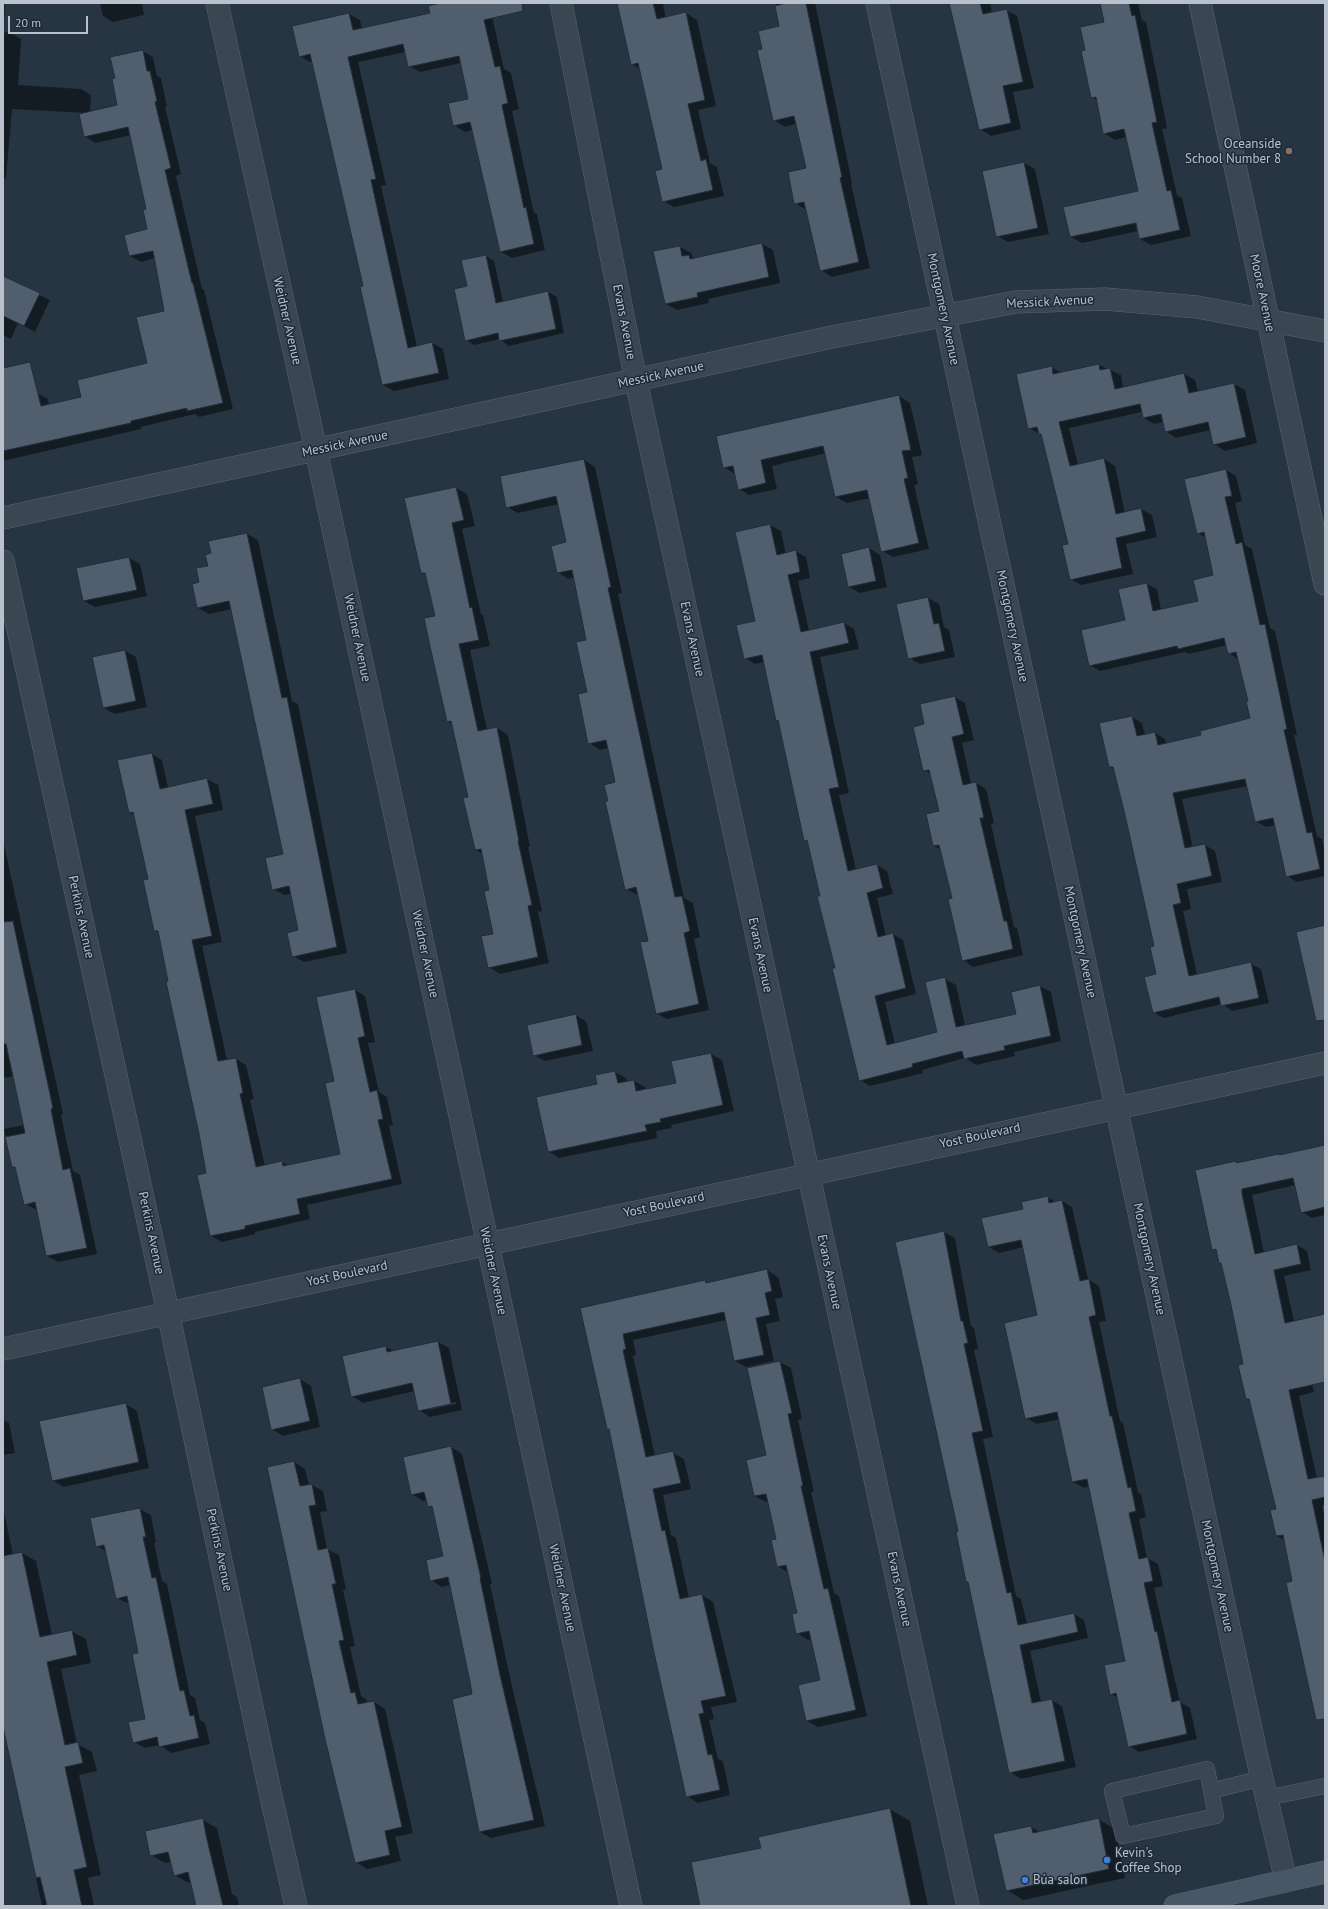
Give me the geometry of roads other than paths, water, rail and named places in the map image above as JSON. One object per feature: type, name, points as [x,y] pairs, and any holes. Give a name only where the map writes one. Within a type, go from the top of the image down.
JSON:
[{"type":"main road","points":[[1175,1906],[1233,1900],[1286,1881],[1325,1872]]},
{"type":"street","name":"Weidner Avenue","points":[[217,3],[316,450],[631,1906]]},
{"type":"street","name":"Evans Avenue","points":[[561,3],[636,381],[807,1174],[968,1906]]},
{"type":"street","name":"Montgomery Avenue","points":[[877,3],[1264,1788],[1286,1881]]},
{"type":"street","name":"Moore Avenue","points":[[1200,3],[1325,584]]},
{"type":"street","name":"Messick Avenue","points":[[3,518],[832,337],[944,314],[1016,302],[1105,300],[1197,307],[1325,331]]},
{"type":"street","name":"Perkins Avenue","points":[[3,561],[168,1312],[268,1785],[296,1906]]},
{"type":"street","name":"Yost Boulevard","points":[[3,1349],[168,1312],[1325,1063]]},
{"type":"lane","points":[[1207,1769],[1211,1791],[1216,1816],[1123,1836],[1112,1790],[1207,1769]]},
{"type":"lane","points":[[1211,1791],[1325,1786]]},
{"type":"place","name":"Oceanside School Number 8","points":[[1289,151]]},
{"type":"place","name":"Kevin's Coffee Shop","points":[[1107,1860]]},
{"type":"place","name":"Búa salon","points":[[1025,1880]]}]
